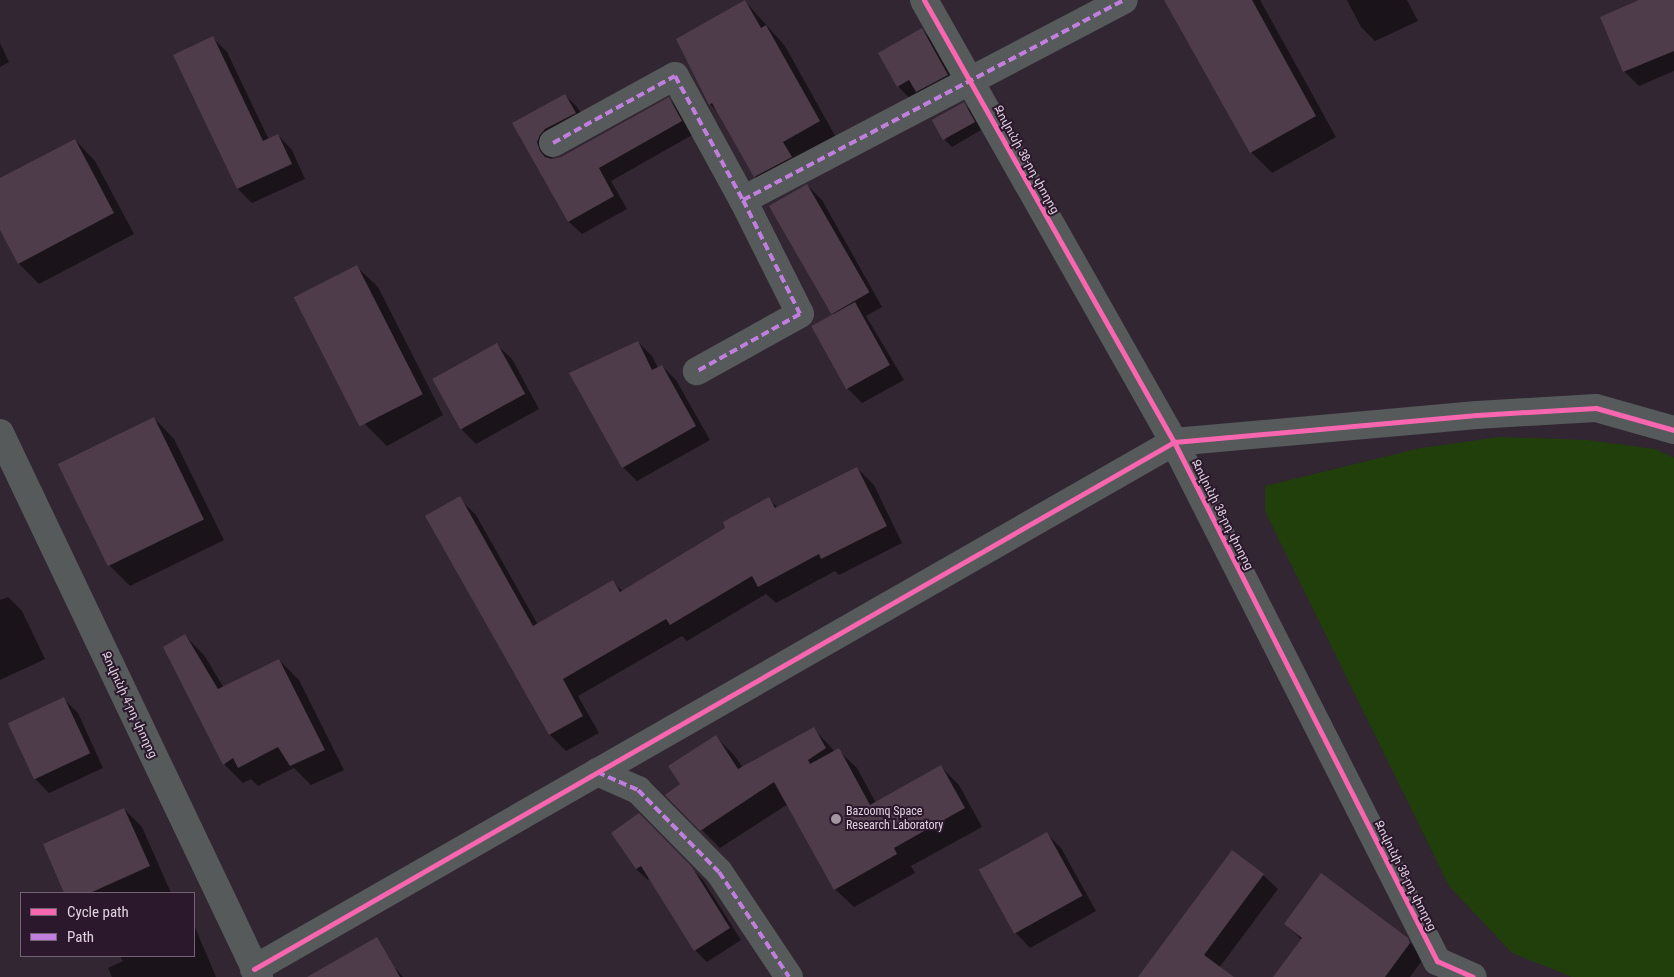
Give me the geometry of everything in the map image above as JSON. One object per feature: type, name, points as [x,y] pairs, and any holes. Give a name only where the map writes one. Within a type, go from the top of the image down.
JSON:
[{"type":"street","name":"Զովունի 38-րդ փողոց","points":[[924,0],[1174,442],[1430,969],[1473,977]]},
{"type":"street","points":[[743,200],[1124,0]]},
{"type":"street","points":[[553,143],[676,76],[743,200],[800,314],[697,371]]},
{"type":"street","points":[[256,973],[597,772],[1174,442],[1477,415],[1596,408],[1674,430]]},
{"type":"street","name":"Զովունի 4-րդ փողոց","points":[[0,433],[256,973]]},
{"type":"street","points":[[597,772],[638,790],[719,872],[789,977]]},
{"type":"green space","points":[[1499,437],[1587,440],[1655,449],[1674,458],[1674,977],[1572,977],[1512,953],[1449,886],[1265,511],[1265,486],[1421,448]]},
{"type":"building","points":[[745,0],[761,28],[766,25],[820,121],[783,142],[792,157],[754,177],[712,103],[709,105],[676,39]]},
{"type":"building","points":[[1164,0],[1252,0],[1316,116],[1250,153]]},
{"type":"building","points":[[1639,0],[1674,0],[1674,51],[1623,72],[1600,17]]},
{"type":"building","points":[[922,28],[948,75],[916,92],[909,80],[897,87],[878,53]]},
{"type":"building","points":[[213,36],[263,141],[278,134],[292,164],[237,189],[173,55]]},
{"type":"building","points":[[565,94],[576,113],[545,129],[537,142],[540,151],[545,157],[552,159],[561,157],[669,97],[682,121],[599,168],[614,196],[568,222],[512,123]]},
{"type":"building","points":[[964,102],[975,122],[943,140],[932,120]]},
{"type":"building","points":[[75,139],[114,213],[18,264],[0,230],[0,178]]},
{"type":"building","points":[[807,184],[870,292],[831,314],[769,206]]},
{"type":"building","points":[[357,265],[423,394],[360,426],[294,297]]},
{"type":"building","points":[[855,302],[890,365],[846,389],[811,326]]},
{"type":"building","points":[[638,341],[652,370],[662,365],[696,426],[622,468],[569,373]]},
{"type":"building","points":[[497,343],[525,394],[460,430],[432,379]]},
{"type":"building","points":[[154,417],[204,519],[108,566],[58,464]]},
{"type":"building","points":[[857,467],[887,526],[821,559],[819,554],[758,587],[752,576],[670,625],[666,619],[563,679],[583,716],[549,735],[425,516],[460,496],[533,626],[613,580],[620,592],[725,528],[723,522],[769,497],[775,508]]},
{"type":"building","points":[[185,634],[218,689],[279,659],[325,750],[290,766],[278,747],[238,768],[233,758],[223,765],[163,647]]},
{"type":"building","points":[[64,697],[90,753],[34,779],[8,723]]},
{"type":"building","points":[[814,727],[826,748],[808,760],[810,764],[839,748],[870,805],[941,765],[965,808],[894,848],[897,854],[834,890],[774,782],[700,831],[665,795],[680,784],[668,766],[716,735],[738,769]]},
{"type":"building","points":[[124,808],[150,866],[92,892],[64,892],[43,844]]},
{"type":"building","points":[[639,813],[692,867],[730,928],[694,951],[641,866],[636,869],[611,833]]},
{"type":"building","points":[[1047,832],[1082,896],[1014,934],[979,870]]},
{"type":"building","points":[[1232,850],[1264,874],[1204,955],[1234,977],[1138,977]]},
{"type":"building","points":[[1321,873],[1408,938],[1410,943],[1385,977],[1273,977],[1302,938],[1284,924]]},
{"type":"building","points":[[377,937],[400,977],[307,977]]},
{"type":"marked path","points":[[743,200],[1124,0]]},
{"type":"marked path","points":[[553,143],[675,76],[743,200],[800,314],[697,371]]},
{"type":"marked path","points":[[597,772],[638,790],[719,872],[789,977]]},
{"type":"cycle path","points":[[924,0],[1174,442],[1437,961],[1473,977]]},
{"type":"cycle path","points":[[254,969],[1174,442],[1477,415],[1596,408],[1674,430]]},
{"type":"place","name":"Bazoomq Space Research Laboratory","points":[[836,819]]}]
